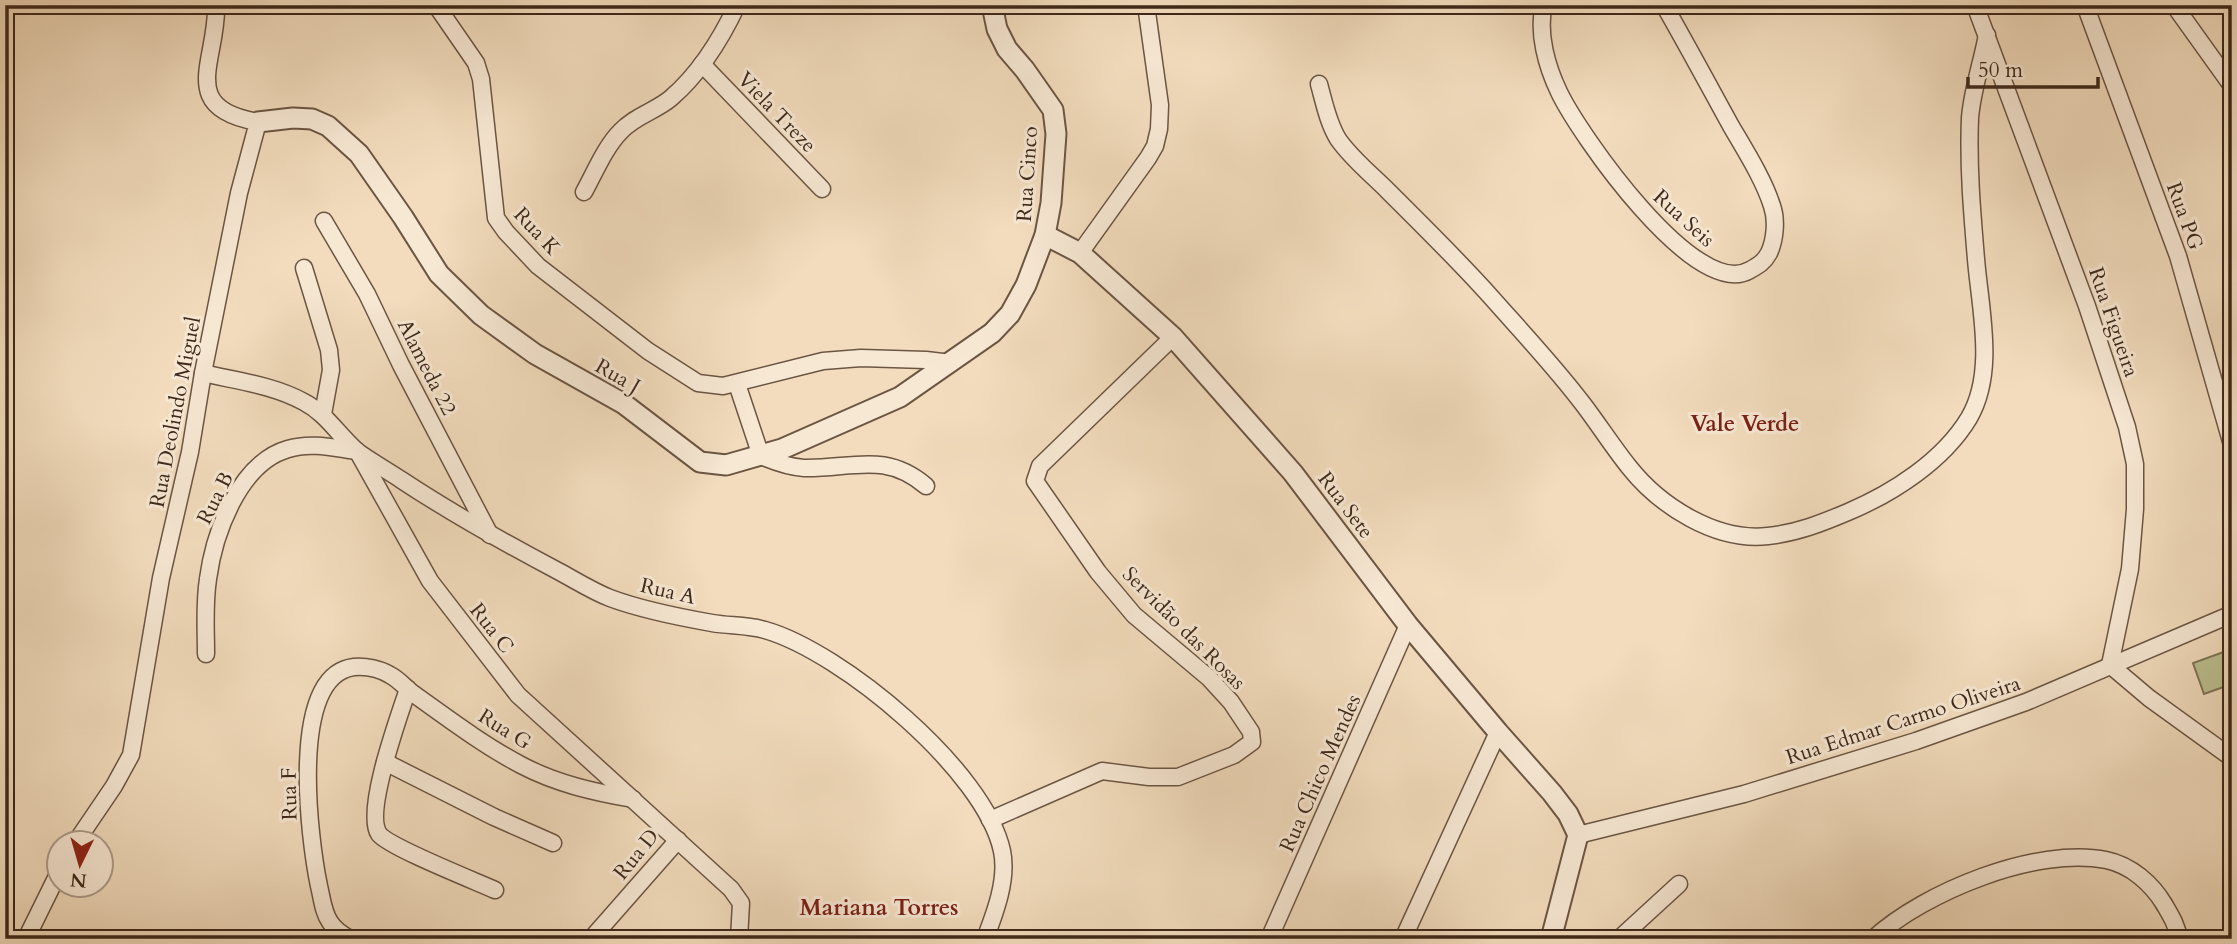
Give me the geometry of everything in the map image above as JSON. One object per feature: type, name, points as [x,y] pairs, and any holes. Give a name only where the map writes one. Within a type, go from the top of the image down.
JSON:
[{"type":"street","points":[[216,5],[206,79],[208,95],[221,109],[244,120],[258,122]]},
{"type":"street","name":"Rua K","points":[[436,5],[476,63],[481,79],[496,218],[538,266],[648,351],[686,377],[708,386],[737,384],[836,360],[895,358],[951,363]]},
{"type":"street","points":[[584,192],[618,133],[631,121],[669,100],[702,64],[724,33],[737,5]]},
{"type":"street","name":"Rua Cinco","points":[[992,5],[997,29],[1007,49],[1026,70],[1053,110],[1056,134],[1055,165],[1045,235],[1026,285],[1010,314]]},
{"type":"street","points":[[1080,253],[1148,158],[1157,137],[1161,118],[1160,105],[1146,5]]},
{"type":"street","name":"Rua Seis","points":[[1544,5],[1541,15],[1543,45],[1559,92],[1608,169],[1628,195],[1681,247],[1706,266],[1731,274],[1746,273],[1765,262],[1772,247],[1773,207],[1744,148],[1664,5]]},
{"type":"street","name":"Rua Figueira","points":[[1975,5],[2087,306],[2121,406],[2134,464],[2135,509],[2130,569],[2110,665]]},
{"type":"street","name":"Rua PG","points":[[2085,5],[2178,256],[2232,445]]},
{"type":"street","points":[[2174,5],[2232,86]]},
{"type":"street","points":[[1319,84],[1338,138],[1530,340],[1582,403],[1630,468],[1653,493],[1682,513],[1712,527],[1745,537],[1767,536],[1807,528],[1872,502],[1945,449],[1968,420],[1976,403],[1983,364],[1983,332],[1971,196],[1970,114],[1987,36]]},
{"type":"street","name":"Viela Treze","points":[[702,64],[822,189]]},
{"type":"street","name":"Rua J","points":[[258,122],[312,119],[328,126],[344,138],[359,154],[439,274],[481,315],[536,354],[624,404],[700,462],[726,465],[761,456],[900,397],[992,333],[1010,314]]},
{"type":"street","name":"Rua Deolindo Miguel","points":[[86,828],[131,755],[161,578],[190,452],[239,193],[258,122]]},
{"type":"street","name":"Alameda 22","points":[[324,220],[367,294],[401,365],[491,535]]},
{"type":"street","name":"Rua Sete","points":[[1045,235],[1080,253],[1173,337],[1293,474],[1408,625],[1552,793],[1568,814],[1577,835]]},
{"type":"street","points":[[304,268],[328,350],[331,370],[323,414]]},
{"type":"street","name":"Servidão das Rosas","points":[[990,820],[1102,771],[1149,777],[1178,777],[1234,755],[1252,742],[1251,732],[1231,702],[1209,678],[1134,615],[1098,572],[1035,481],[1040,466],[1173,337]]},
{"type":"street","name":"Rua A","points":[[203,373],[283,392],[305,402],[323,414],[357,451],[491,535],[608,597],[711,623],[764,630],[798,644],[834,664],[905,717],[959,775],[990,820],[1002,852],[1003,870],[985,939]]},
{"type":"street","points":[[737,384],[761,456],[794,467],[891,466],[911,473],[926,486]]},
{"type":"street","name":"Rua B","points":[[206,654],[207,580],[218,533],[228,509],[248,477],[264,461],[286,449],[310,445],[357,451]]},
{"type":"street","name":"Rua C","points":[[357,451],[430,581],[473,639],[518,695],[634,799]]},
{"type":"street","name":"Rua Edmar Carmo Oliveira","points":[[1577,835],[1744,794],[1916,741],[2026,702],[2232,614]]},
{"type":"street","name":"Rua Chico Mendes","points":[[1269,939],[1408,625]]},
{"type":"street","points":[[2110,665],[2149,698],[2232,758]]},
{"type":"street","name":"Rua F","points":[[350,939],[330,922],[314,864],[307,802],[310,730],[315,711],[330,681],[340,672],[352,667],[366,667]]},
{"type":"street","name":"Rua G","points":[[366,667],[391,675],[408,690],[522,766],[584,791],[634,799]]},
{"type":"street","points":[[408,690],[385,762],[376,804],[376,825],[379,833],[383,838],[418,856],[495,890]]},
{"type":"street","points":[[1403,939],[1498,733]]},
{"type":"street","points":[[385,762],[553,844]]},
{"type":"street","name":"Rua D","points":[[591,939],[678,839],[634,799]]},
{"type":"street","points":[[1551,939],[1577,835]]},
{"type":"street","points":[[678,839],[731,889],[741,903],[739,939]]},
{"type":"street","points":[[1873,939],[1885,927],[1925,902],[1980,878],[2032,861],[2071,856],[2109,860],[2137,873],[2155,889],[2177,927],[2179,939]]},
{"type":"street","points":[[1619,939],[1679,884]]},
{"type":"street","points":[[26,939],[46,898]]},
{"type":"green space","points":[[2232,649],[2232,684],[2204,694],[2193,663]]},
{"type":"district","name":"Vale Verde","points":[[1745,423]]},
{"type":"district","name":"Mariana Torres","points":[[879,907]]}]
